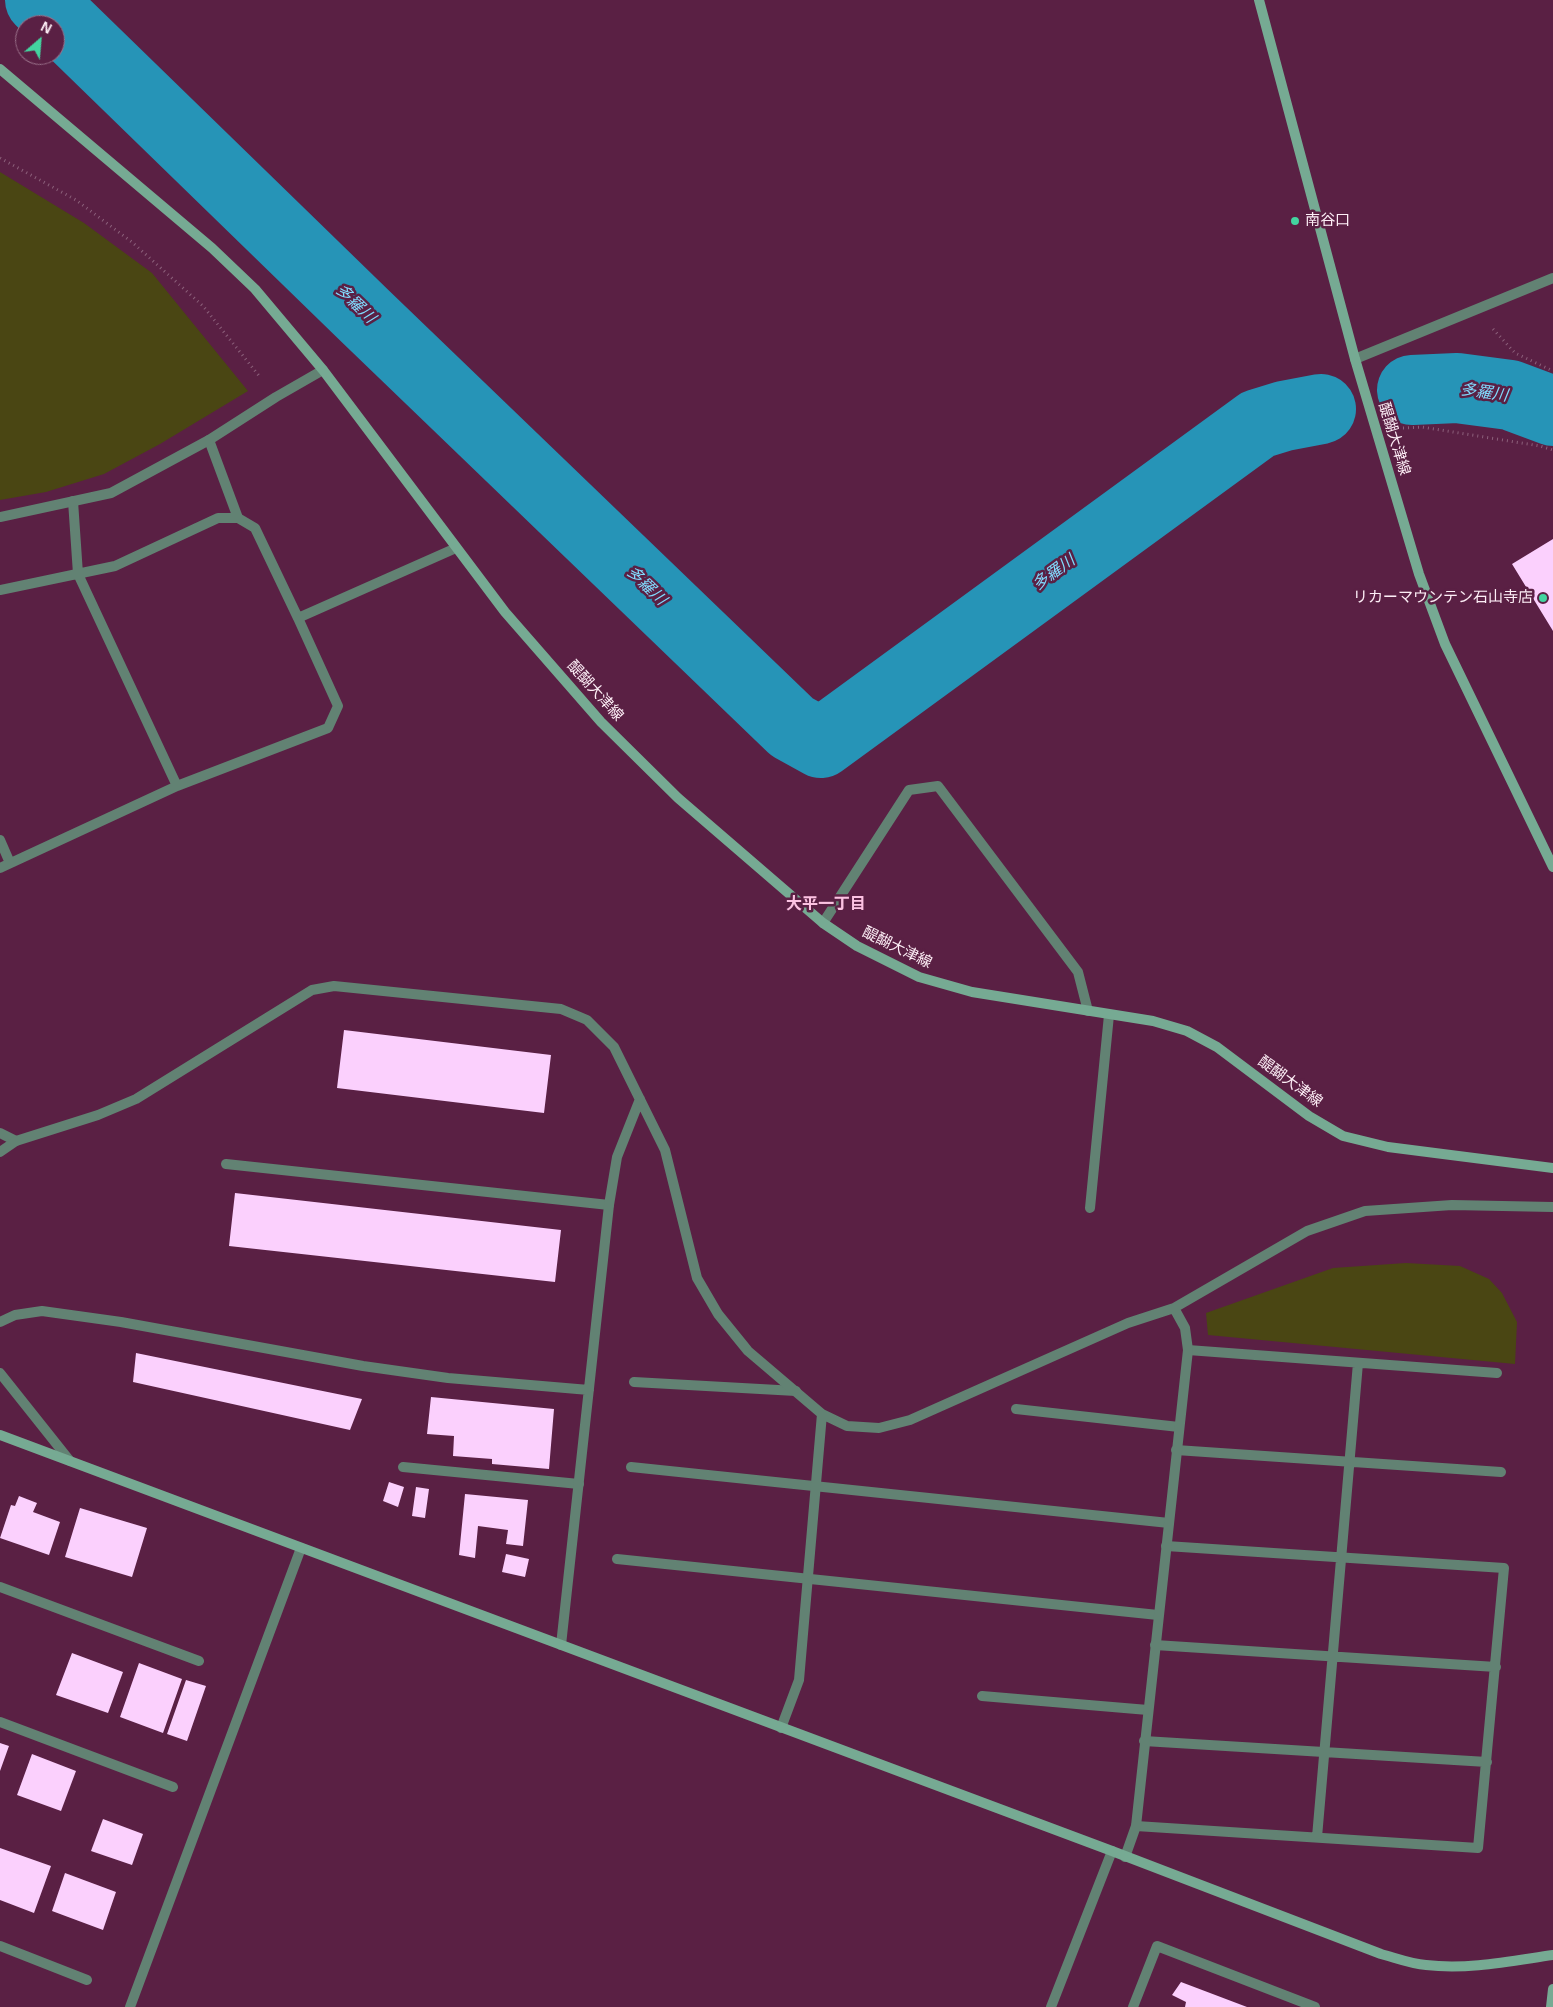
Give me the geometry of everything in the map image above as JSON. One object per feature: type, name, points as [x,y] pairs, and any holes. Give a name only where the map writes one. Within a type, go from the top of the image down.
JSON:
[{"type":"main road","name":"醍醐大津線","points":[[1259,0],[1355,359],[1420,574],[1445,644],[1553,867]]},
{"type":"main road","name":"醍醐大津線","points":[[0,69],[212,248],[255,289],[323,370],[505,612],[601,722],[678,798],[823,923],[857,946],[919,977],[972,992],[1153,1021],[1187,1031],[1217,1047],[1309,1116],[1343,1136],[1388,1147],[1553,1168]]},
{"type":"main road","points":[[0,1435],[1112,1851],[1381,1954],[1425,1965],[1458,1967],[1553,1955]]},
{"type":"main road","points":[[1552,2007],[1553,1990]]},
{"type":"street","points":[[1355,359],[1553,278]]},
{"type":"street","points":[[0,517],[111,493],[209,440],[276,397],[323,370]]},
{"type":"street","points":[[209,440],[238,518]]},
{"type":"street","points":[[73,501],[78,574],[177,786]]},
{"type":"street","points":[[0,590],[115,566],[218,518],[238,518],[255,528],[338,706],[328,728],[177,786],[0,868]]},
{"type":"street","points":[[298,618],[456,548]]},
{"type":"street","points":[[823,923],[909,790],[938,786],[1078,972],[1088,1012]]},
{"type":"street","points":[[0,840],[10,863]]},
{"type":"street","points":[[0,1152],[16,1141],[98,1115],[136,1099],[312,990],[334,986],[560,1009],[587,1020],[614,1046],[665,1150],[697,1278],[718,1314],[748,1351],[822,1414],[846,1426],[879,1428],[910,1420],[1128,1323],[1174,1308],[1307,1231],[1365,1211],[1452,1205],[1553,1207]]},
{"type":"street","points":[[1090,1208],[1109,1015]]},
{"type":"street","points":[[561,1645],[609,1205],[617,1157],[640,1099]]},
{"type":"street","points":[[0,1133],[16,1141]]},
{"type":"street","points":[[226,1164],[609,1205]]},
{"type":"street","points":[[1125,1857],[1136,1826],[1188,1350],[1184,1328],[1174,1308]]},
{"type":"street","points":[[0,1322],[15,1315],[42,1312],[121,1322],[363,1366],[448,1378],[589,1390]]},
{"type":"street","points":[[1188,1350],[1497,1373]]},
{"type":"street","points":[[1317,1838],[1358,1363]]},
{"type":"street","points":[[0,1373],[70,1461]]},
{"type":"street","points":[[634,1382],[796,1391]]},
{"type":"street","points":[[1016,1409],[1179,1427]]},
{"type":"street","points":[[781,1728],[799,1680],[822,1414]]},
{"type":"street","points":[[1176,1450],[1501,1472]]},
{"type":"street","points":[[403,1467],[579,1484]]},
{"type":"street","points":[[631,1467],[1169,1523]]},
{"type":"street","points":[[1136,1826],[1478,1848],[1504,1568],[1166,1546]]},
{"type":"street","points":[[130,2007],[300,1548]]},
{"type":"street","points":[[616,1560],[1158,1615]]},
{"type":"street","points":[[0,1588],[199,1661]]},
{"type":"street","points":[[1155,1645],[1496,1667]]},
{"type":"street","points":[[982,1696],[1148,1710]]},
{"type":"street","points":[[0,1722],[173,1788]]},
{"type":"street","points":[[1144,1741],[1487,1762]]},
{"type":"street","points":[[1051,2007],[1112,1851]]},
{"type":"street","points":[[0,1946],[87,1980]]},
{"type":"street","points":[[1133,2007],[1158,1946],[1315,2007]]},
{"type":"path","points":[[0,158],[76,200],[133,243],[203,306],[276,397]]},
{"type":"path","points":[[1476,310],[1515,353],[1553,371]]},
{"type":"path","points":[[1376,431],[1422,427],[1540,446],[1553,450]]},
{"type":"shaded area","points":[[0,172],[84,223],[152,273],[248,391],[160,444],[104,474],[46,492],[0,500]]},
{"type":"shaded area","points":[[1406,1263],[1460,1266],[1489,1279],[1502,1293],[1517,1322],[1515,1364],[1208,1335],[1206,1313],[1333,1268]]},
{"type":"building","name":"リカーマウンテン石山寺店","points":[[1553,539],[1553,631],[1512,564]]},
{"type":"building","points":[[344,1030],[551,1055],[544,1113],[337,1088]]},
{"type":"building","points":[[235,1193],[561,1230],[555,1282],[229,1246]]},
{"type":"building","points":[[136,1353],[362,1399],[350,1430],[133,1382]]},
{"type":"building","points":[[431,1397],[554,1409],[549,1469],[492,1464],[492,1459],[453,1456],[454,1436],[427,1434]]},
{"type":"building","points":[[389,1482],[404,1487],[398,1507],[383,1501]]},
{"type":"building","points":[[416,1487],[429,1489],[425,1518],[412,1516]]},
{"type":"building","points":[[465,1494],[528,1500],[523,1546],[506,1544],[508,1530],[478,1526],[475,1558],[459,1555]]},
{"type":"building","points":[[19,1496],[37,1503],[33,1512],[60,1522],[49,1555],[0,1538],[11,1505],[15,1506]]},
{"type":"building","points":[[80,1508],[147,1528],[132,1577],[65,1557]]},
{"type":"building","points":[[506,1554],[529,1559],[525,1577],[502,1572]]},
{"type":"building","points":[[72,1653],[123,1672],[108,1713],[56,1695]]},
{"type":"building","points":[[139,1663],[182,1679],[163,1733],[120,1717]]},
{"type":"building","points":[[186,1680],[206,1686],[187,1741],[167,1734]]},
{"type":"building","points":[[0,1743],[9,1746],[0,1771]]},
{"type":"building","points":[[32,1754],[76,1771],[61,1811],[17,1795]]},
{"type":"building","points":[[103,1819],[143,1834],[132,1865],[91,1851]]},
{"type":"building","points":[[0,1848],[51,1866],[34,1913],[0,1900]]},
{"type":"building","points":[[65,1873],[116,1892],[103,1930],[52,1911]]},
{"type":"building","points":[[1181,1982],[1247,2007],[1185,2007],[1186,2002],[1172,1995]]},
{"type":"waterway","name":"多羅川","points":[[40,0],[792,727],[821,743],[1258,424],[1284,416],[1321,409]]},
{"type":"waterway","name":"多羅川","points":[[1412,390],[1457,388],[1510,395],[1553,411]]},
{"type":"place","name":"南谷口","points":[[1295,221]]},
{"type":"place","name":"リカーマウンテン石山寺店","points":[[1543,598]]},
{"type":"district","name":"大平一丁目","points":[[826,905]]}]
